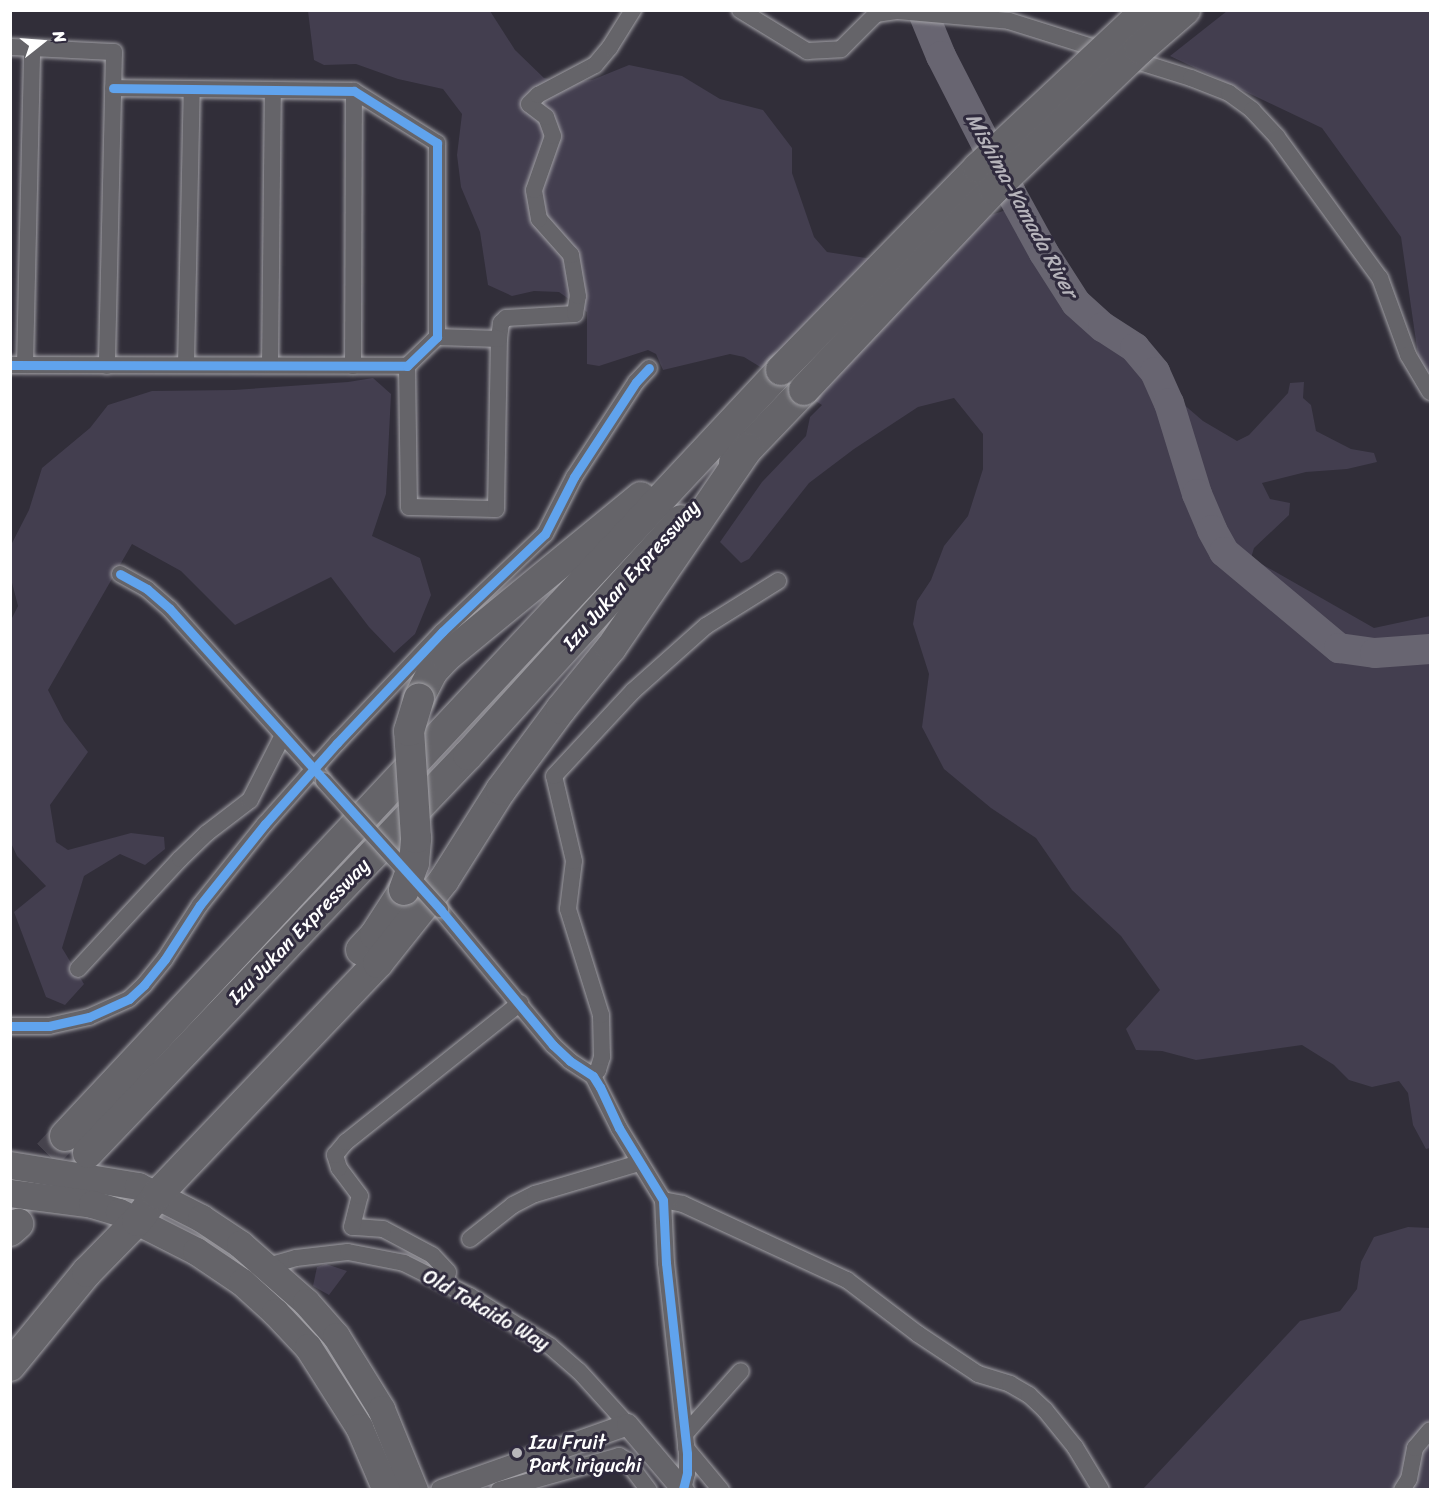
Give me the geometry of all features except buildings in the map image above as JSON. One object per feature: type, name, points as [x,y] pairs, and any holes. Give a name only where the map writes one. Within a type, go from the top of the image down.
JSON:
[{"type":"highway","name":"Izu Jukan Expressway","points":[[1146,10],[978,168],[727,427],[77,1144],[468,755],[748,448],[994,189],[1140,49],[1185,10]]},
{"type":"highway","points":[[10,1366],[87,1272],[148,1190],[375,935],[404,890],[414,863],[416,838],[409,731],[418,698],[432,672],[446,657],[727,427]]},
{"type":"highway","points":[[148,1190],[378,963],[444,880],[501,790],[611,648],[748,448]]},
{"type":"highway","points":[[10,1165],[148,1190],[240,1244],[268,1266],[336,1336],[362,1374],[381,1409],[414,1490]]},
{"type":"highway","points":[[10,1193],[92,1204],[128,1216],[196,1251],[242,1282],[275,1311],[308,1347],[359,1426],[386,1490]]},
{"type":"highway","points":[[10,1341],[128,1216]]},
{"type":"street","points":[[407,366],[409,507],[496,509],[501,323],[506,318],[575,314],[578,296],[571,255],[539,219],[534,190],[553,135],[546,117],[529,104],[538,94],[595,65],[610,47],[633,10]]},
{"type":"street","points":[[740,10],[807,51],[841,49],[876,14],[898,11],[1009,21],[1220,89],[1252,110],[1277,137],[1380,278],[1408,355],[1431,392]]},
{"type":"street","points":[[10,47],[114,52],[107,366]]},
{"type":"street","points":[[32,48],[18,365],[407,366],[437,337],[499,339]]},
{"type":"street","points":[[113,88],[354,91],[437,143],[437,337]]},
{"type":"street","points":[[186,364],[192,89]]},
{"type":"street","points":[[270,365],[273,90]]},
{"type":"street","points":[[353,366],[354,91]]},
{"type":"street","points":[[10,1026],[68,1024],[105,1011],[136,992],[154,974],[200,905],[259,832],[319,775],[412,662],[545,534],[574,477],[636,382],[649,368]]},
{"type":"street","points":[[120,574],[147,589],[170,609],[440,909],[520,1003],[552,1045],[593,1076],[639,1162],[663,1200],[666,1263],[686,1441],[687,1473],[683,1489]]},
{"type":"street","points":[[593,1076],[598,1070],[602,1057],[601,1015],[568,909],[574,861],[554,776],[633,691],[706,626],[778,580]]},
{"type":"street","points":[[78,969],[180,859],[207,833],[250,800],[283,735]]},
{"type":"street","points":[[445,1283],[448,1272],[432,1255],[383,1229],[352,1227],[360,1196],[339,1168],[335,1155],[346,1142],[520,1003]]},
{"type":"street","points":[[470,1239],[504,1212],[535,1194],[639,1162]]},
{"type":"street","points":[[663,1200],[683,1204],[847,1280],[918,1334],[978,1374],[1010,1384],[1029,1395],[1045,1410],[1081,1455],[1101,1490]]},
{"type":"street","name":"Old Tokaido Way","points":[[268,1266],[311,1255],[364,1254],[404,1263],[445,1283],[519,1324],[579,1371],[683,1489]]},
{"type":"street","points":[[686,1441],[741,1371]]},
{"type":"street","points":[[441,1490],[473,1485],[627,1424]]},
{"type":"street","points":[[1402,1490],[1409,1479],[1415,1448],[1431,1430]]},
{"type":"street","points":[[686,1441],[721,1490]]},
{"type":"street","points":[[499,1490],[619,1456],[626,1460],[649,1490]]},
{"type":"shaded area","points":[[308,11],[490,11],[515,50],[544,78],[570,82],[592,80],[629,65],[682,76],[720,99],[763,110],[792,148],[792,173],[814,237],[827,252],[866,258],[960,244],[988,216],[1006,210],[1016,225],[1024,244],[1053,271],[1118,348],[1203,421],[1237,441],[1249,435],[1288,393],[1290,383],[1304,382],[1303,398],[1311,405],[1316,431],[1351,449],[1374,453],[1377,462],[1347,469],[1306,472],[1262,483],[1270,499],[1290,503],[1289,515],[1254,548],[1251,558],[1374,628],[1430,616],[1430,1148],[1426,1149],[1413,1125],[1408,1093],[1399,1081],[1372,1087],[1349,1080],[1334,1065],[1302,1045],[1196,1060],[1162,1051],[1136,1050],[1126,1029],[1160,990],[1121,936],[1072,890],[1036,838],[991,808],[944,769],[922,727],[929,674],[913,624],[917,601],[931,580],[944,546],[968,516],[983,469],[983,434],[954,398],[918,407],[854,449],[809,483],[749,559],[741,563],[720,542],[762,482],[806,436],[810,417],[822,405],[744,357],[730,354],[663,370],[656,354],[648,350],[599,366],[587,364],[587,312],[559,292],[534,291],[512,296],[488,285],[480,232],[461,187],[457,155],[462,114],[443,89],[398,79],[356,64],[324,65],[314,60]]},
{"type":"shaded area","points":[[1227,11],[1430,11],[1430,377],[1419,362],[1401,237],[1322,128],[1170,56]]},
{"type":"shaded area","points":[[373,378],[391,394],[386,494],[372,536],[420,558],[431,595],[415,634],[394,653],[369,627],[331,577],[235,625],[181,571],[132,544],[48,690],[64,721],[88,752],[50,805],[56,842],[68,850],[131,833],[164,837],[165,849],[145,865],[120,854],[84,876],[62,948],[84,984],[65,1005],[46,997],[14,912],[46,886],[17,856],[11,843],[10,622],[18,606],[11,579],[11,545],[29,510],[42,468],[90,428],[108,405],[152,391],[234,390],[348,382]]},
{"type":"shaded area","points":[[1408,1227],[1430,1228],[1430,1489],[1142,1490],[1300,1321],[1340,1311],[1357,1289],[1361,1262],[1374,1237]]},
{"type":"shaded area","points":[[326,1264],[347,1271],[329,1295],[313,1286],[317,1267]]},
{"type":"waterway","name":"Mishima-Yamada River","points":[[922,10],[941,56],[1011,193],[1044,253],[1076,303],[1103,327],[1135,348],[1155,372],[1169,403],[1197,494],[1224,552],[1339,648],[1375,653],[1430,649]]},
{"type":"tunnel","points":[[17,1187],[65,1136]]},
{"type":"cycle path","points":[[10,365],[407,366],[437,337],[437,143],[354,91],[113,88]]},
{"type":"cycle path","points":[[10,1026],[49,1026],[89,1017],[129,999],[144,985],[165,959],[200,905],[265,824],[337,743],[442,632],[545,534],[574,477],[636,382],[649,368]]},
{"type":"cycle path","points":[[120,574],[147,589],[170,609],[440,909],[553,1045],[570,1061],[593,1076],[600,1087],[619,1128],[663,1200],[666,1263],[687,1454],[687,1473],[683,1489]]},
{"type":"place","name":"Izu Fruit Park iriguchi","points":[[517,1453]]}]
